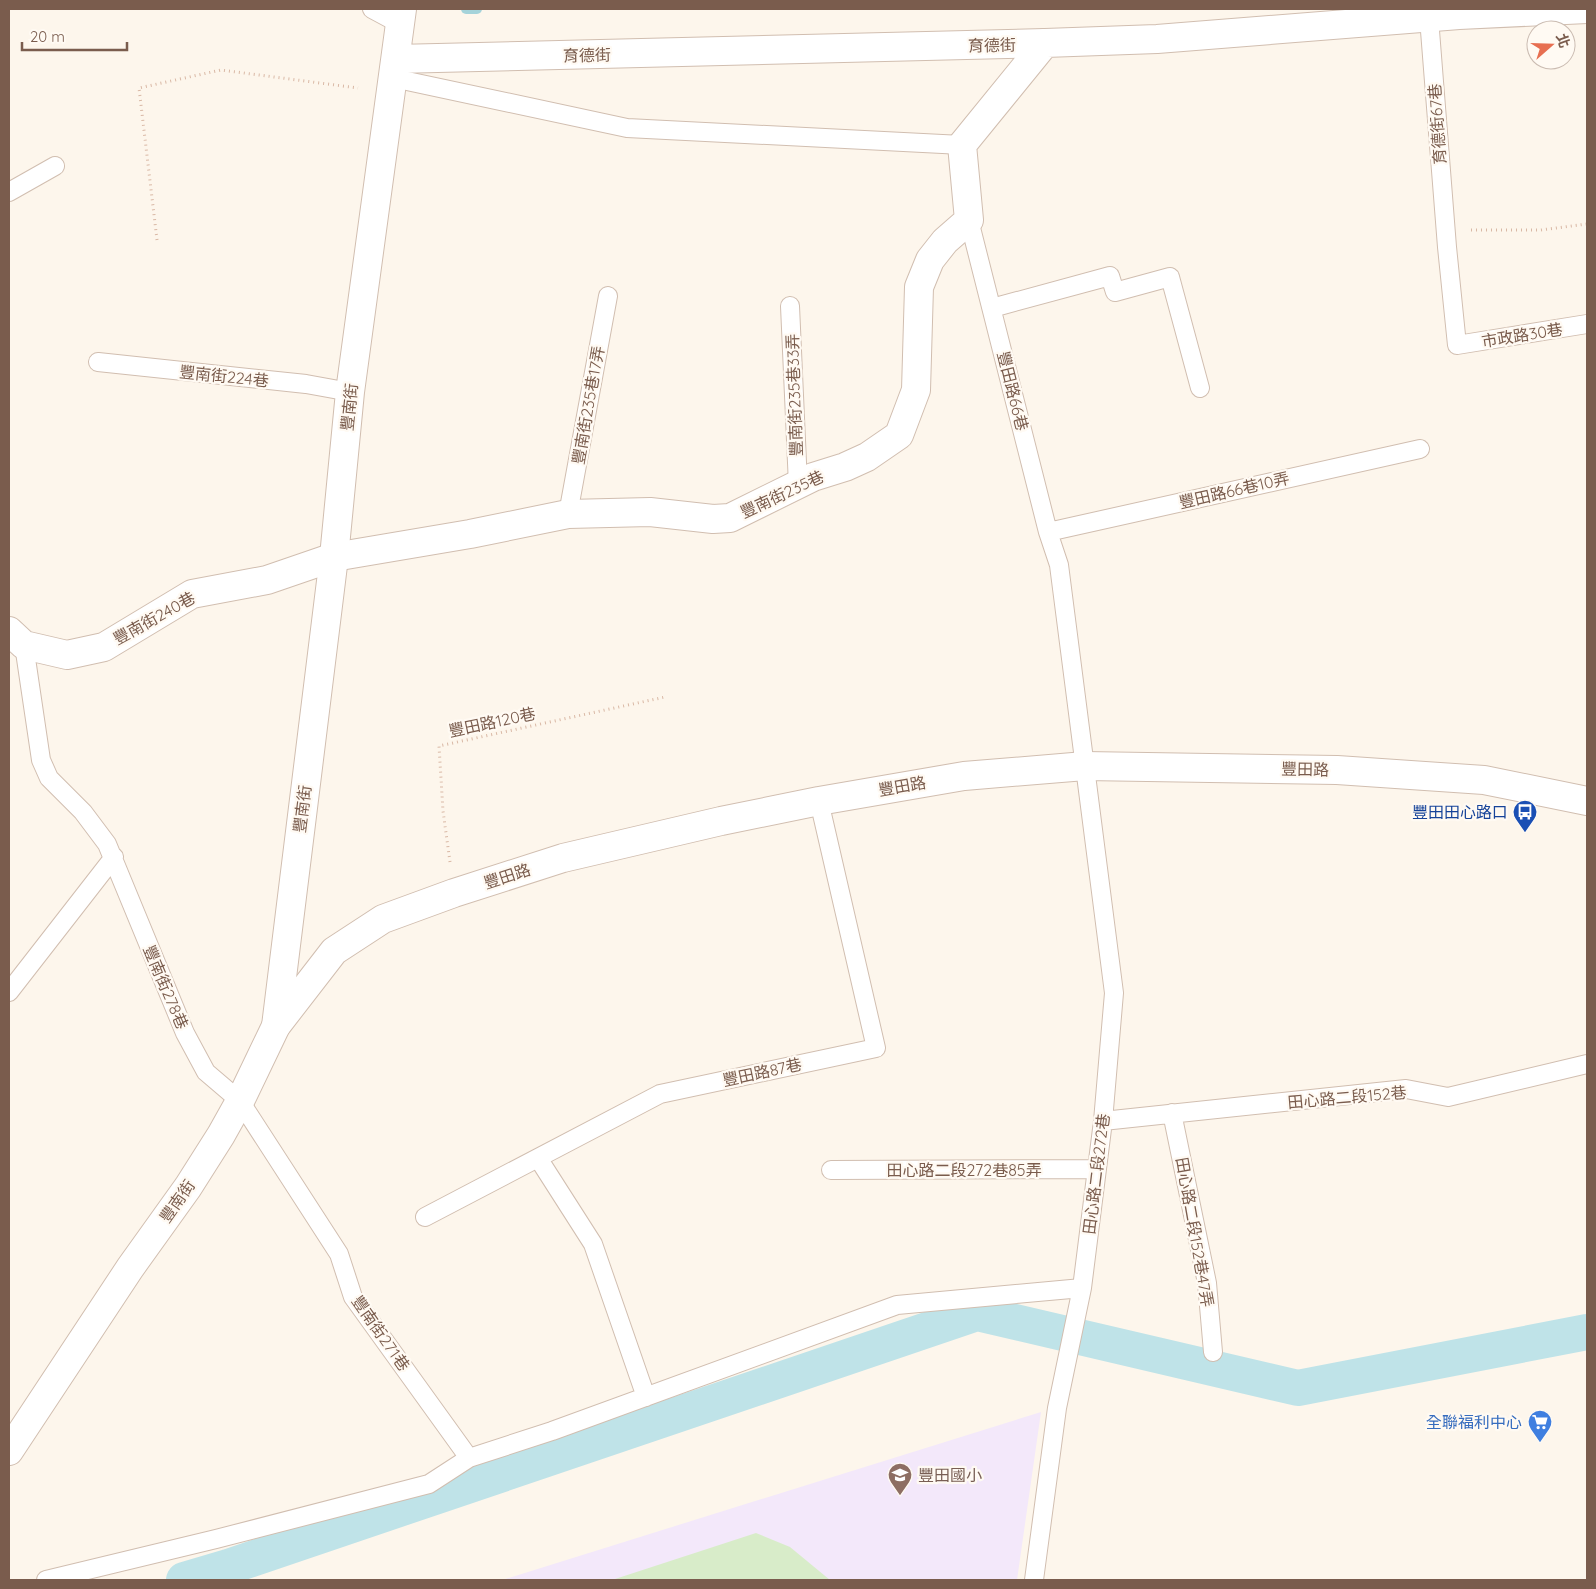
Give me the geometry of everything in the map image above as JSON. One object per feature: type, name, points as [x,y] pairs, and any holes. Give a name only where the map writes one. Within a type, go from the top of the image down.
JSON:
[{"type":"street","name":"育德街","points":[[393,77],[1167,38],[1459,15],[1587,9]]},
{"type":"street","name":"豐南街","points":[[9,1451],[130,1268],[188,1187],[240,1101],[276,1026],[334,557],[350,392],[401,16]]},
{"type":"street","points":[[962,145],[1045,43]]},
{"type":"street","name":"豐田路66巷","points":[[962,145],[969,220]]},
{"type":"street","name":"豐南街235巷","points":[[334,557],[470,534],[568,514],[650,512],[713,519],[730,518],[814,477],[845,467],[867,457],[899,435],[916,390],[919,287],[930,260],[945,242],[969,220]]},
{"type":"street","name":"豐南街240巷","points":[[16,638],[67,655],[104,647],[192,594],[267,580],[334,557]]},
{"type":"street","name":"豐田路","points":[[276,1026],[334,951],[383,919],[454,893],[563,858],[721,821],[819,801],[964,776],[1085,766],[1337,770],[1484,780],[1587,801]]},
{"type":"lane","points":[[372,9],[401,16]]},
{"type":"lane","name":"育德街67巷","points":[[1429,18],[1457,346]]},
{"type":"lane","points":[[393,77],[627,128],[962,145]]},
{"type":"lane","points":[[9,192],[55,166]]},
{"type":"lane","name":"豐田路66巷","points":[[969,220],[1048,532],[1059,565],[1085,766]]},
{"type":"lane","points":[[992,308],[1110,276],[1115,292],[1170,277],[1200,388]]},
{"type":"lane","name":"豐南街235巷17弄","points":[[568,514],[608,296]]},
{"type":"lane","name":"豐南街235巷33弄","points":[[790,306],[798,485]]},
{"type":"lane","name":"市政路30巷","points":[[1457,346],[1587,324]]},
{"type":"lane","name":"豐南街224巷","points":[[98,362],[306,384],[350,392]]},
{"type":"lane","name":"豐田路66巷10弄","points":[[1048,532],[1420,449]]},
{"type":"lane","name":"豐南街278巷","points":[[16,638],[41,760],[49,778],[82,812],[107,844],[185,1033],[206,1072],[240,1101]]},
{"type":"lane","name":"田心路二段272巷","points":[[1034,1580],[1057,1408],[1082,1288],[1103,1121],[1114,992],[1085,766]]},
{"type":"lane","name":"豐田路87巷","points":[[425,1218],[660,1094],[876,1048],[819,801]]},
{"type":"lane","points":[[9,992],[114,858]]},
{"type":"lane","name":"田心路二段152巷","points":[[1103,1121],[1406,1089],[1448,1097],[1587,1064]]},
{"type":"lane","name":"豐南街271巷","points":[[240,1101],[339,1254],[353,1297],[469,1458]]},
{"type":"lane","name":"田心路二段152巷47弄","points":[[1172,1113],[1207,1282],[1213,1352]]},
{"type":"lane","points":[[538,1158],[593,1244],[646,1397]]},
{"type":"lane","name":"田心路二段272巷85弄","points":[[831,1170],[1097,1169]]},
{"type":"lane","points":[[46,1580],[216,1539],[429,1484],[469,1458],[552,1431],[897,1305],[1082,1288]]},
{"type":"path","points":[[157,240],[139,88],[221,70],[393,77]]},
{"type":"path","points":[[1446,230],[1541,230],[1587,224]]},
{"type":"path","name":"豐田路120巷","points":[[454,893],[443,811],[440,746],[665,697]]},
{"type":"shaded area","name":"豐田國小","points":[[1041,1412],[1017,1580],[502,1580]]},
{"type":"green space","points":[[756,1533],[790,1547],[830,1580],[612,1580]]},
{"type":"waterway","points":[[466,9],[477,9]]},
{"type":"waterway","points":[[184,1580],[228,1567],[977,1313],[1298,1388],[1587,1332]]},
{"type":"place","name":"豐田田心路口","points":[[1525,833]]},
{"type":"place","name":"全聯福利中心","points":[[1540,1443]]},
{"type":"place","name":"豐田國小","points":[[900,1496]]}]
